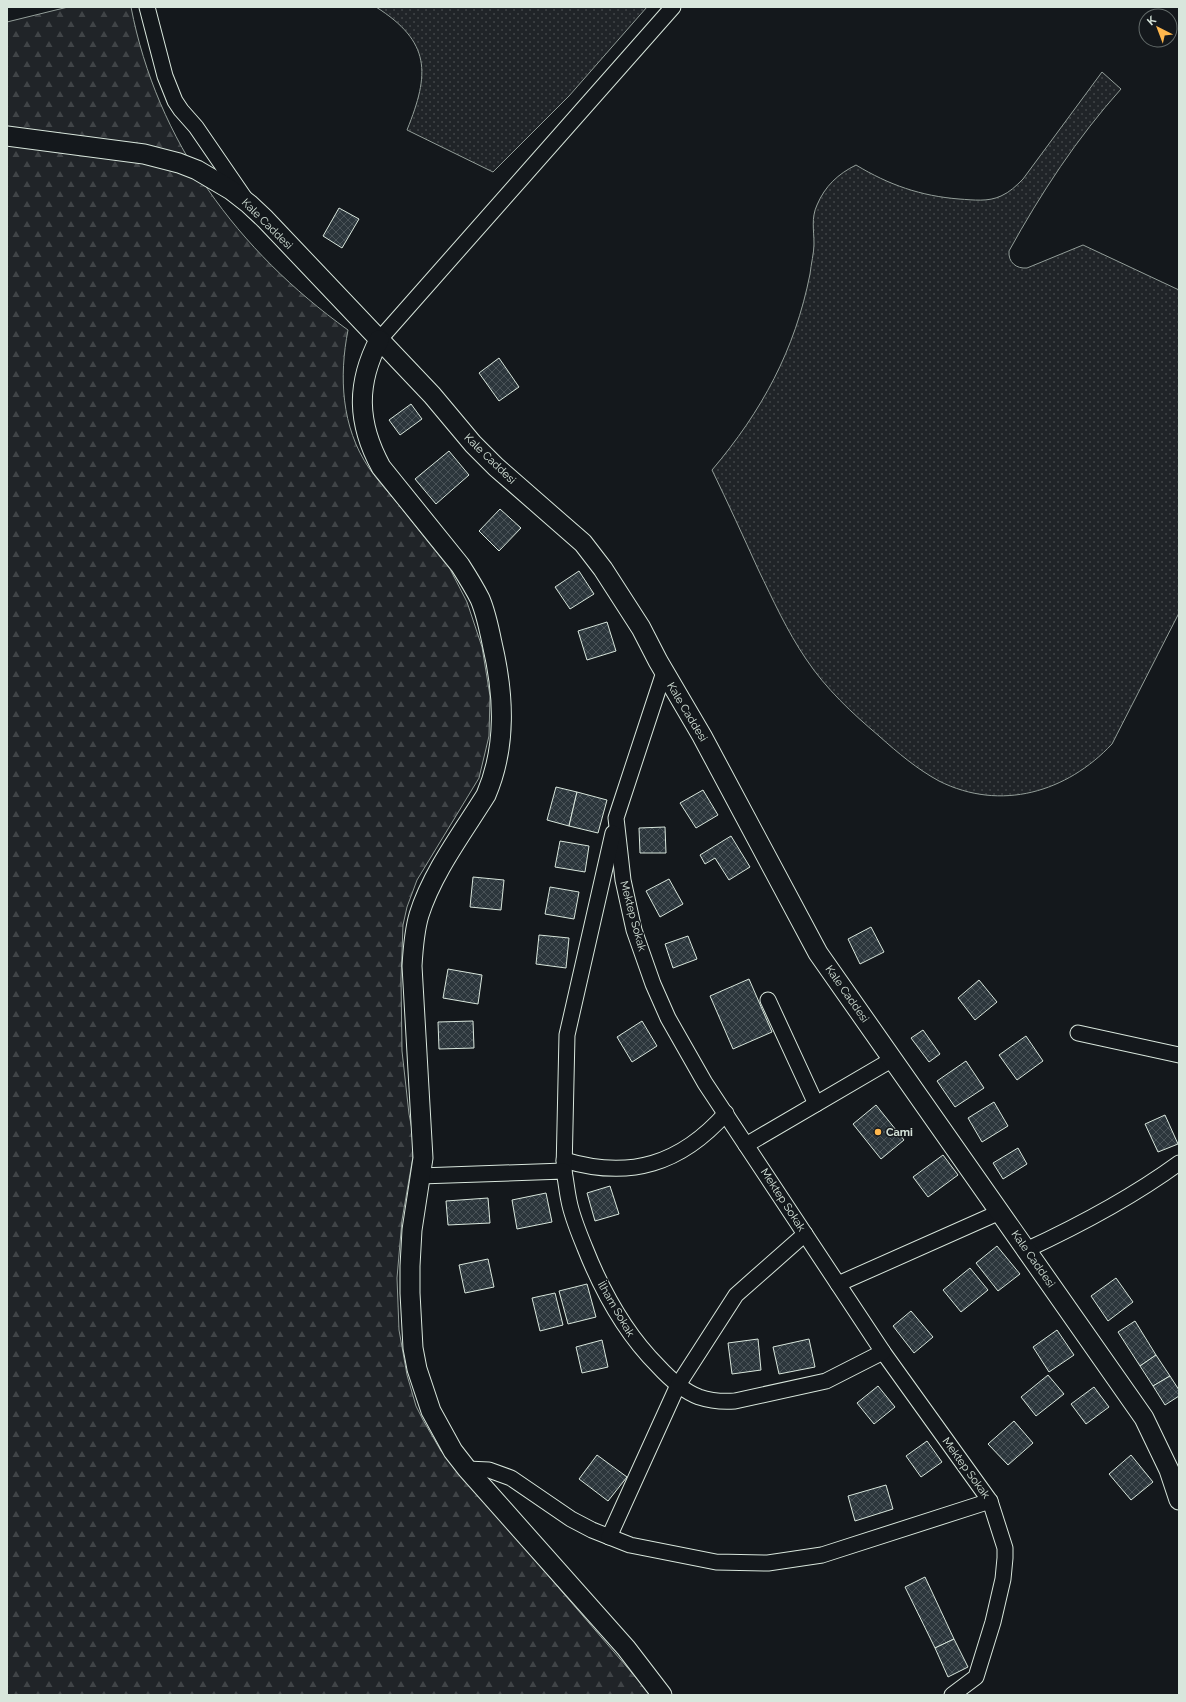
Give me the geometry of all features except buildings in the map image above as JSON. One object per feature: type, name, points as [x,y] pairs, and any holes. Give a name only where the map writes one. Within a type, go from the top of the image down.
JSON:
[{"type":"street","points":[[147,7],[165,76],[175,101],[184,115],[196,127],[249,204]]},
{"type":"street","points":[[662,1695],[626,1648],[467,1469],[445,1438],[431,1411],[417,1369],[413,1348],[410,1293],[412,1230],[423,1158],[412,966],[416,929],[430,888],[486,795],[491,782],[500,744],[500,680],[489,628],[480,600],[471,582],[460,565],[381,467],[372,451],[366,434],[362,412],[363,385],[370,359],[379,340],[673,7]]},
{"type":"street","name":"Kale Caddesi","points":[[7,136],[161,158],[197,170],[215,179],[249,204],[432,395],[457,426],[491,462],[583,543],[622,596],[641,628],[664,672],[702,736],[818,953],[1144,1418],[1169,1470],[1179,1500]]},
{"type":"street","name":"Mektep Sokak","points":[[664,672],[616,818],[618,849],[624,888],[634,930],[668,1018],[685,1051],[883,1352],[990,1501],[1005,1548],[1003,1580],[993,1622],[976,1677],[952,1695]]},
{"type":"street","name":"İlham Sokak","points":[[616,818],[567,1035],[564,1165],[569,1203],[592,1265],[614,1310],[635,1341],[678,1385],[687,1391],[709,1400],[735,1401],[826,1381],[883,1352]]},
{"type":"street","points":[[768,1000],[816,1104]]},
{"type":"street","points":[[1078,1033],[1179,1055]]},
{"type":"street","points":[[746,1145],[893,1059]]},
{"type":"street","points":[[420,1176],[564,1165],[581,1165],[605,1168],[634,1167],[668,1158],[700,1139],[726,1113]]},
{"type":"street","points":[[1026,1250],[1103,1212],[1179,1163]]},
{"type":"street","points":[[838,1284],[1000,1212]]},
{"type":"street","points":[[609,1537],[678,1385],[736,1295],[805,1234]]},
{"type":"street","points":[[467,1469],[489,1470],[512,1478],[571,1518],[592,1530],[630,1546],[692,1559],[740,1563],[768,1563],[822,1555],[990,1501]]},
{"type":"green space","points":[[68,7],[131,7],[143,56],[160,103],[182,148],[208,190],[238,229],[271,265],[308,299],[348,330],[345,347],[343,383],[348,418],[353,436],[360,452],[376,478],[450,569],[467,602],[482,647],[490,696],[489,736],[479,778],[417,880],[407,907],[403,925],[401,979],[402,1051],[409,1114],[415,1145],[402,1220],[397,1278],[399,1330],[407,1375],[416,1406],[441,1451],[651,1695],[7,1695],[7,22]]},
{"type":"green space","points":[[376,7],[647,7],[569,96],[493,172],[407,130],[420,92],[422,75],[421,60],[416,46],[407,33],[394,20]]},
{"type":"green space","points":[[1102,72],[1121,89],[1089,127],[1060,167],[1021,229],[1009,251],[1009,255],[1011,261],[1016,266],[1027,268],[1083,245],[1179,290],[1179,613],[1112,744],[1094,761],[1075,774],[1054,785],[1032,792],[1009,796],[986,795],[962,790],[939,781],[915,766],[893,749],[859,718],[822,680],[799,648],[780,615],[712,470],[730,448],[761,402],[786,354],[804,302],[810,274],[814,247],[813,224],[815,210],[820,198],[828,186],[843,172],[856,165],[893,184],[932,195],[975,200],[986,200],[1001,196],[1010,191],[1023,179]]},
{"type":"place","name":"Cami","points":[[878,1132]]}]
